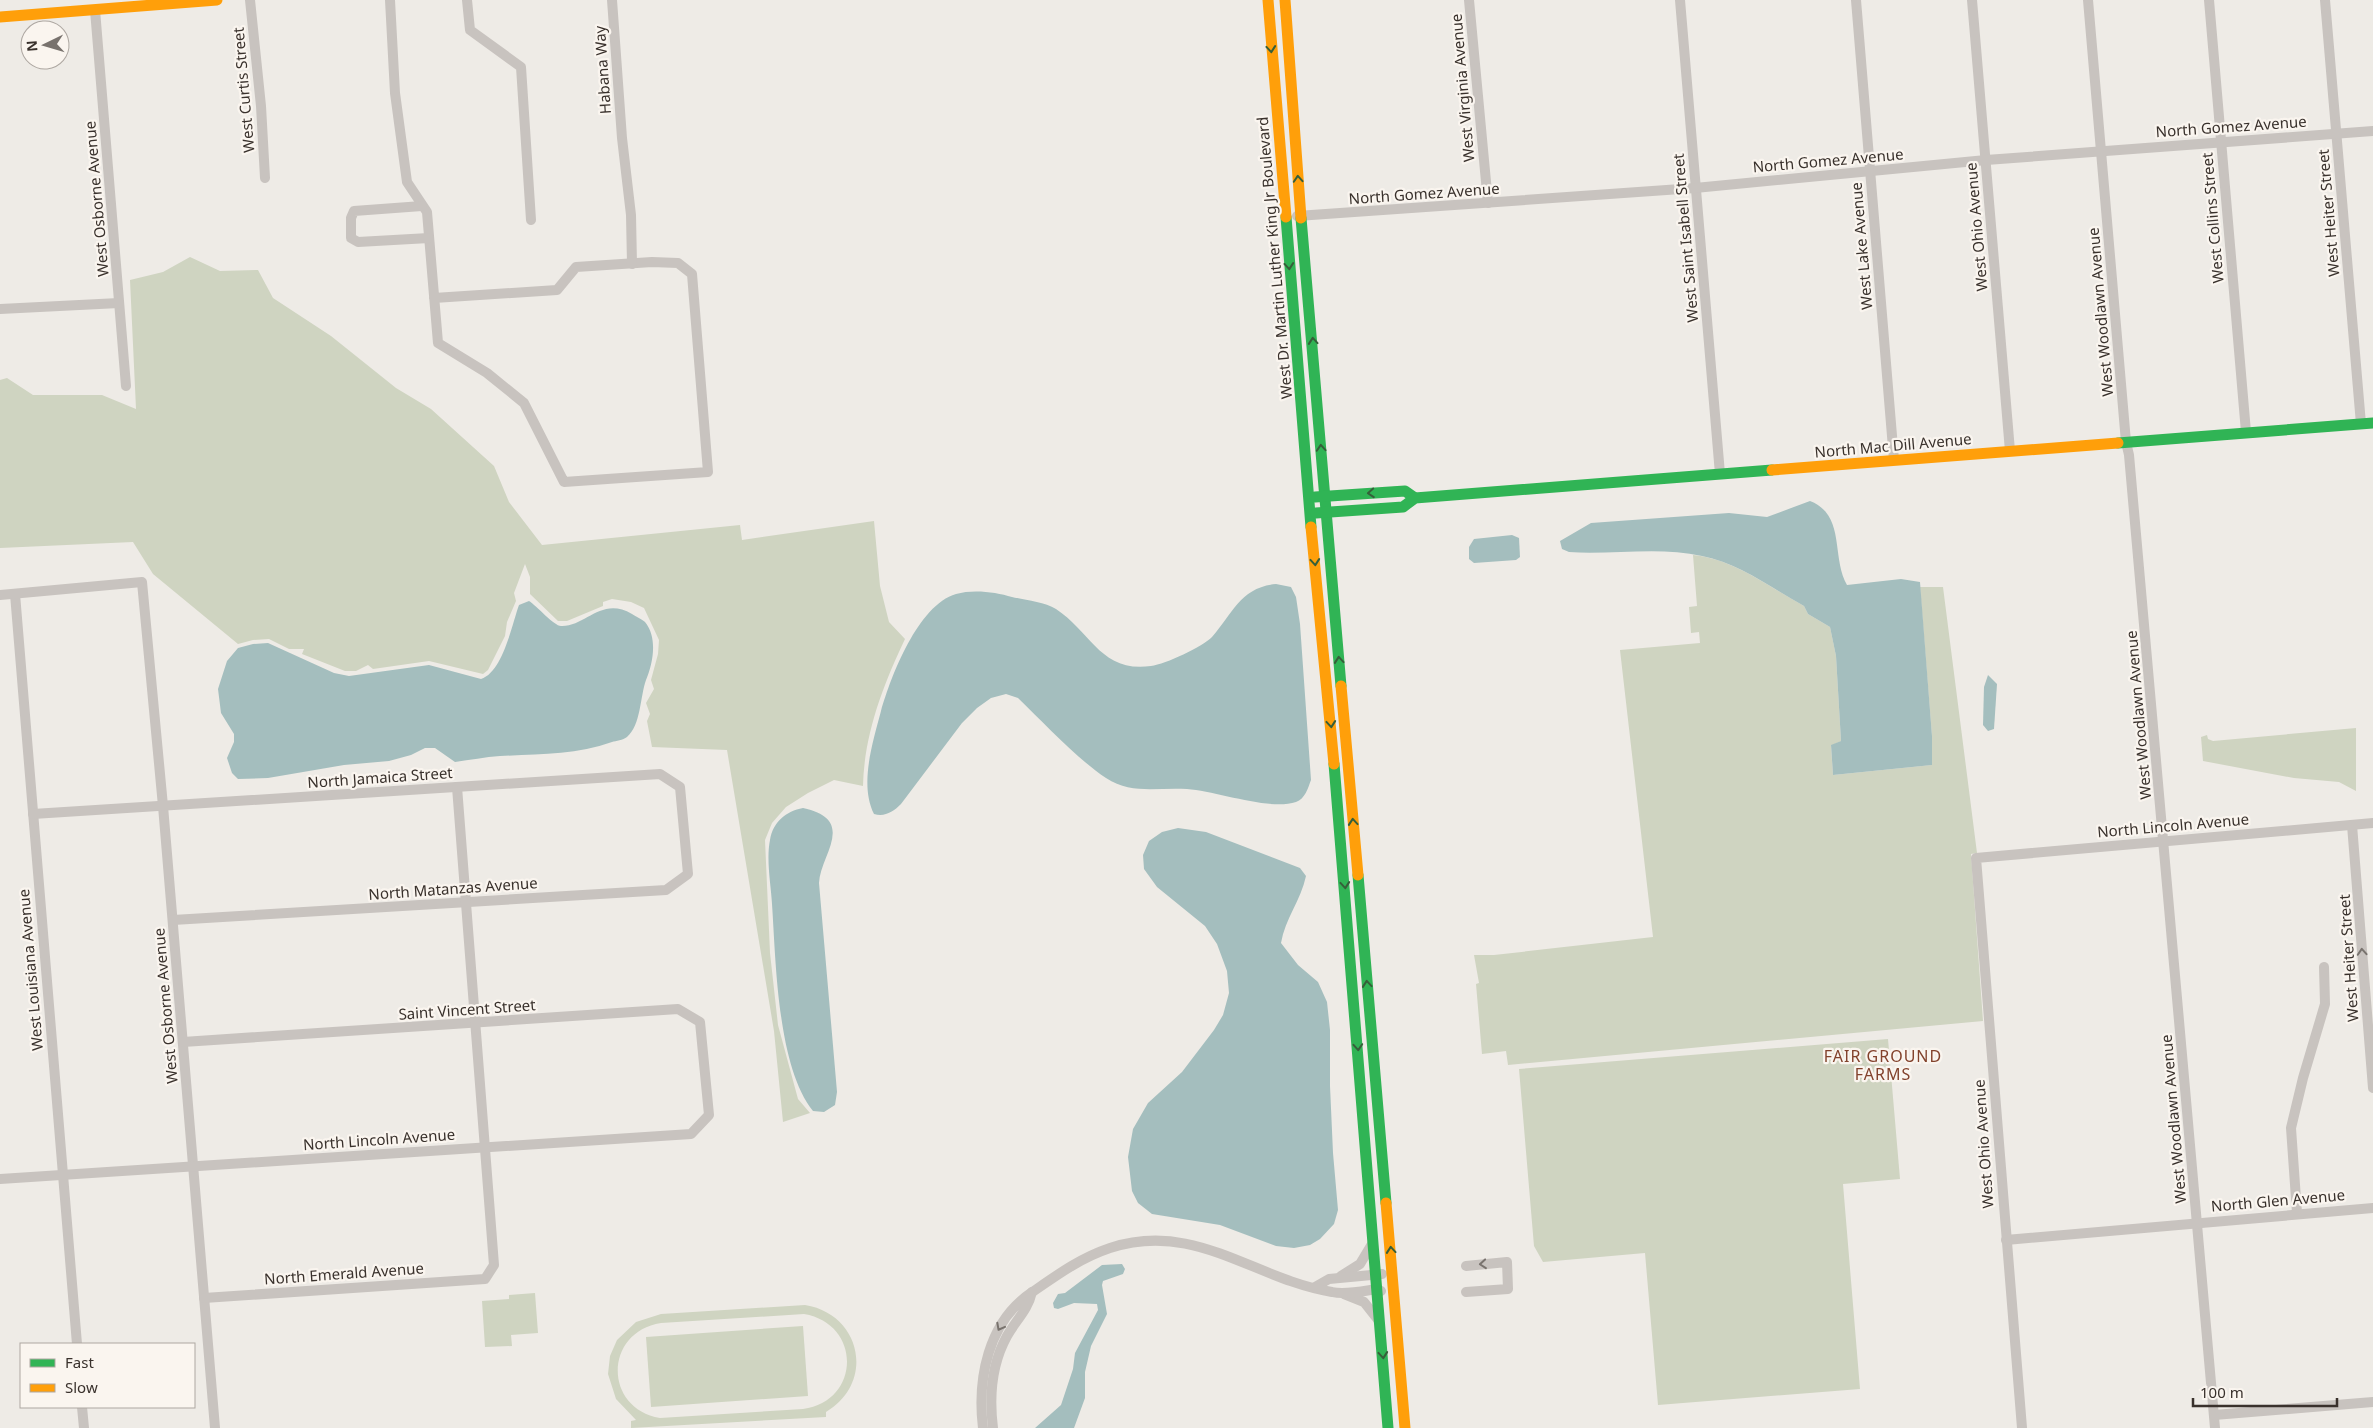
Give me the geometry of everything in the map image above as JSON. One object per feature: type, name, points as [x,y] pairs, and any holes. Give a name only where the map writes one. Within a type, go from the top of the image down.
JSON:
[{"type":"main road","points":[[0,17],[87,7],[217,0]]},
{"type":"main road","name":"West Dr. Martin Luther King Jr Boulevard","points":[[1268,0],[1310,513],[1340,821],[1388,1428]]},
{"type":"main road","name":"West Dr. Martin Luther King Jr Boulevard","points":[[1285,0],[1301,216],[1405,1428]]},
{"type":"main road","name":"North Mac Dill Avenue","points":[[1310,513],[1403,507],[1414,498],[2367,423]]},
{"type":"main road","name":"North Mac Dill Avenue","points":[[1309,498],[1405,491],[1414,498]]},
{"type":"street","name":"West Curtis Street","points":[[250,0],[261,106],[265,178]]},
{"type":"street","points":[[390,0],[395,93],[407,182],[427,212],[434,298],[438,343],[487,374],[524,403],[564,482],[708,472],[692,274],[678,263],[576,267],[556,290],[434,298]]},
{"type":"street","points":[[467,0],[470,30],[520,67],[531,220]]},
{"type":"street","name":"Habana Way","points":[[612,0],[622,138],[631,215],[632,264]]},
{"type":"street","name":"West Virginia Avenue","points":[[1468,0],[1488,204]]},
{"type":"street","name":"West Saint Isabell Street","points":[[1680,0],[1720,474]]},
{"type":"street","name":"West Lake Avenue","points":[[1856,0],[1894,460]]},
{"type":"street","name":"West Ohio Avenue","points":[[1972,0],[2010,451]]},
{"type":"street","name":"West Woodlawn Avenue","points":[[2088,0],[2215,1428]]},
{"type":"street","name":"West Collins Street","points":[[2209,0],[2246,432]]},
{"type":"street","name":"West Heiter Street","points":[[2325,0],[2336,134],[2367,423]]},
{"type":"street","name":"West Osborne Avenue","points":[[87,7],[119,303],[126,386]]},
{"type":"street","name":"North Gomez Avenue","points":[[1285,217],[1695,188],[1986,160],[2373,131]]},
{"type":"street","points":[[422,206],[354,211],[351,218],[352,238],[358,242],[429,238]]},
{"type":"street","points":[[0,309],[119,303]]},
{"type":"street","name":"West Osborne Avenue","points":[[15,594],[142,582],[164,806],[215,1428]]},
{"type":"street","points":[[0,594],[15,594]]},
{"type":"street","name":"West Louisiana Avenue","points":[[15,594],[76,1343]]},
{"type":"street","name":"North Jamaica Street","points":[[32,814],[660,774],[680,786],[684,832]]},
{"type":"street","points":[[457,787],[485,1148]]},
{"type":"street","name":"North Lincoln Avenue","points":[[1976,858],[2373,823]]},
{"type":"street","name":"West Heiter Street","points":[[2352,825],[2373,1088]]},
{"type":"street","name":"North Matanzas Avenue","points":[[173,920],[666,890],[688,874],[684,832]]},
{"type":"street","name":"West Ohio Avenue","points":[[1976,858],[2022,1428]]},
{"type":"street","points":[[2297,1213],[2291,1128],[2303,1078],[2325,1004],[2324,967]]},
{"type":"street","name":"Saint Vincent Street","points":[[183,1042],[678,1009],[700,1022],[703,1072]]},
{"type":"street","name":"North Lincoln Avenue","points":[[0,1179],[691,1134],[709,1115],[703,1072]]},
{"type":"street","name":"North Emerald Avenue","points":[[204,1298],[485,1279],[494,1265],[485,1148]]},
{"type":"street","name":"North Glen Avenue","points":[[2006,1240],[2297,1213],[2373,1208]]},
{"type":"street","points":[[983,1428],[980,1398],[982,1375],[988,1353],[1004,1319],[1020,1300],[1064,1270],[1098,1253],[1132,1243],[1155,1241],[1185,1243],[1209,1248],[1279,1278],[1353,1296],[1364,1302],[1380,1323]]},
{"type":"street","points":[[1315,1287],[1350,1272],[1360,1264],[1373,1241]]},
{"type":"street","points":[[1466,1266],[1507,1262],[1508,1289],[1466,1292]]},
{"type":"street","points":[[1334,1279],[1376,1276],[1392,1272]]},
{"type":"street","points":[[1336,1292],[1377,1290],[1394,1299]]},
{"type":"street","points":[[993,1428],[991,1399],[994,1370],[1007,1337],[1029,1306],[1032,1292]]},
{"type":"street","points":[[2214,1415],[2373,1402]]},
{"type":"street","points":[[82,1408],[84,1428]]},
{"type":"green space","points":[[190,257],[220,271],[258,270],[273,298],[331,336],[396,388],[431,409],[494,466],[509,502],[542,545],[740,525],[742,540],[874,521],[880,586],[889,622],[905,639],[889,674],[876,711],[867,748],[863,786],[834,780],[808,793],[786,807],[772,823],[765,840],[770,953],[778,1025],[798,1099],[810,1113],[783,1122],[774,1031],[727,750],[652,747],[647,721],[650,714],[646,703],[654,689],[651,680],[658,654],[659,640],[644,608],[631,602],[612,599],[603,602],[603,606],[567,621],[558,621],[530,594],[530,577],[525,564],[514,593],[516,601],[507,622],[505,636],[488,670],[483,674],[429,661],[373,669],[368,665],[356,671],[345,671],[302,654],[304,649],[289,649],[269,639],[253,640],[238,644],[153,574],[133,542],[0,548],[0,380],[7,378],[33,395],[102,395],[136,409],[130,280],[163,272]]},
{"type":"green space","points":[[1693,555],[1723,562],[1751,575],[1804,606],[1808,614],[1830,627],[1836,656],[1841,741],[1831,746],[1833,775],[1932,765],[1932,736],[1920,587],[1943,587],[1977,853],[1971,854],[1983,1021],[1508,1065],[1506,1051],[1482,1054],[1476,984],[1479,983],[1474,955],[1494,955],[1653,937],[1620,650],[1700,643],[1699,632],[1691,633],[1689,607],[1697,606]]},
{"type":"green space","points":[[2356,728],[2356,791],[2339,782],[2294,778],[2203,761],[2201,737],[2207,735],[2208,739],[2213,741]]},
{"type":"green space","points":[[1888,1039],[1900,1179],[1843,1184],[1860,1389],[1658,1405],[1645,1253],[1543,1262],[1534,1246],[1519,1069]]},
{"type":"green space","points":[[535,1293],[538,1333],[511,1335],[512,1346],[485,1347],[482,1301],[509,1299],[509,1295]]},
{"type":"green space","points":[[805,1305],[824,1311],[839,1321],[849,1335],[855,1351],[856,1367],[852,1384],[842,1399],[826,1412],[826,1417],[631,1428],[631,1421],[636,1420],[616,1399],[608,1374],[610,1356],[617,1340],[636,1322],[661,1314]],"holes":[[[804,1314],[823,1321],[836,1332],[844,1346],[847,1362],[844,1378],[836,1392],[822,1403],[803,1409],[660,1418],[641,1411],[628,1400],[620,1386],[618,1370],[621,1354],[629,1340],[642,1329],[661,1323]]]},
{"type":"green space","points":[[803,1326],[808,1396],[651,1407],[646,1337]]},
{"type":"water","points":[[1810,501],[1821,507],[1829,516],[1836,538],[1842,574],[1847,585],[1901,579],[1920,582],[1932,736],[1932,765],[1833,775],[1831,745],[1841,741],[1836,656],[1830,627],[1808,614],[1804,606],[1742,570],[1716,559],[1686,553],[1653,551],[1569,552],[1562,549],[1560,541],[1591,523],[1729,513],[1767,517]]},
{"type":"water","points":[[1512,535],[1519,538],[1520,557],[1516,560],[1474,563],[1469,559],[1469,547],[1474,539]]},
{"type":"water","points":[[1276,584],[1291,587],[1296,597],[1300,624],[1311,780],[1306,793],[1299,801],[1272,804],[1187,789],[1126,787],[1106,778],[1083,761],[1018,698],[1006,694],[991,698],[977,708],[962,723],[898,807],[885,814],[874,814],[868,790],[868,776],[871,749],[881,711],[892,679],[908,644],[918,627],[942,601],[963,592],[977,591],[1046,605],[1056,609],[1068,618],[1108,657],[1134,667],[1158,665],[1192,650],[1212,637],[1232,610],[1246,596],[1264,586]]},
{"type":"water","points":[[529,601],[554,623],[561,626],[570,625],[611,608],[621,609],[645,622],[652,635],[653,651],[651,666],[644,687],[638,718],[632,732],[627,737],[622,740],[585,749],[557,753],[494,756],[455,762],[435,748],[425,748],[411,755],[389,761],[344,765],[268,778],[238,779],[232,773],[227,758],[234,742],[234,734],[221,713],[218,689],[227,661],[238,648],[268,643],[334,673],[349,676],[429,665],[481,679],[489,675],[501,658],[519,605]]},
{"type":"water","points":[[1988,675],[1997,684],[1994,729],[1988,731],[1983,725],[1984,687]]},
{"type":"water","points":[[803,808],[820,814],[829,821],[832,830],[832,839],[819,883],[837,1092],[835,1105],[824,1112],[813,1111],[801,1092],[785,1041],[777,983],[769,872],[768,856],[774,828],[781,818],[797,809]]},
{"type":"water","points":[[1178,828],[1206,832],[1300,868],[1306,876],[1281,943],[1298,965],[1318,982],[1327,1002],[1330,1030],[1333,1153],[1338,1210],[1334,1224],[1320,1239],[1310,1245],[1294,1248],[1276,1246],[1220,1225],[1152,1214],[1138,1203],[1132,1191],[1128,1157],[1133,1129],[1148,1103],[1182,1072],[1214,1030],[1223,1015],[1229,993],[1227,971],[1217,944],[1205,926],[1157,887],[1144,869],[1143,855],[1149,841],[1162,832]]},
{"type":"water","points":[[1122,1264],[1125,1269],[1123,1274],[1103,1281],[1107,1314],[1091,1346],[1085,1372],[1085,1398],[1074,1428],[1035,1428],[1061,1405],[1073,1369],[1075,1353],[1098,1310],[1097,1304],[1074,1303],[1058,1309],[1054,1308],[1053,1303],[1058,1294],[1065,1293],[1102,1265]]},
{"type":"traffic: fast","points":[[1286,217],[1311,527]]},
{"type":"traffic: fast","points":[[1301,218],[1341,686]]},
{"type":"traffic: fast","points":[[2118,443],[2373,423]]},
{"type":"traffic: fast","points":[[1316,513],[1403,507],[1415,498],[1772,470]]},
{"type":"traffic: fast","points":[[1315,497],[1405,491],[1415,498]]},
{"type":"traffic: fast","points":[[1334,764],[1388,1428]]},
{"type":"traffic: fast","points":[[1358,875],[1386,1203]]},
{"type":"traffic: slow","points":[[0,17],[217,0]]},
{"type":"traffic: slow","points":[[1268,0],[1286,217]]},
{"type":"traffic: slow","points":[[1285,0],[1301,218]]},
{"type":"traffic: slow","points":[[1772,470],[2118,443]]},
{"type":"traffic: slow","points":[[1311,527],[1334,764]]},
{"type":"traffic: slow","points":[[1341,686],[1358,875]]},
{"type":"traffic: slow","points":[[1386,1203],[1405,1428]]},
{"type":"district","name":"FAIR GROUND FARMS","points":[[1883,1065]]}]
